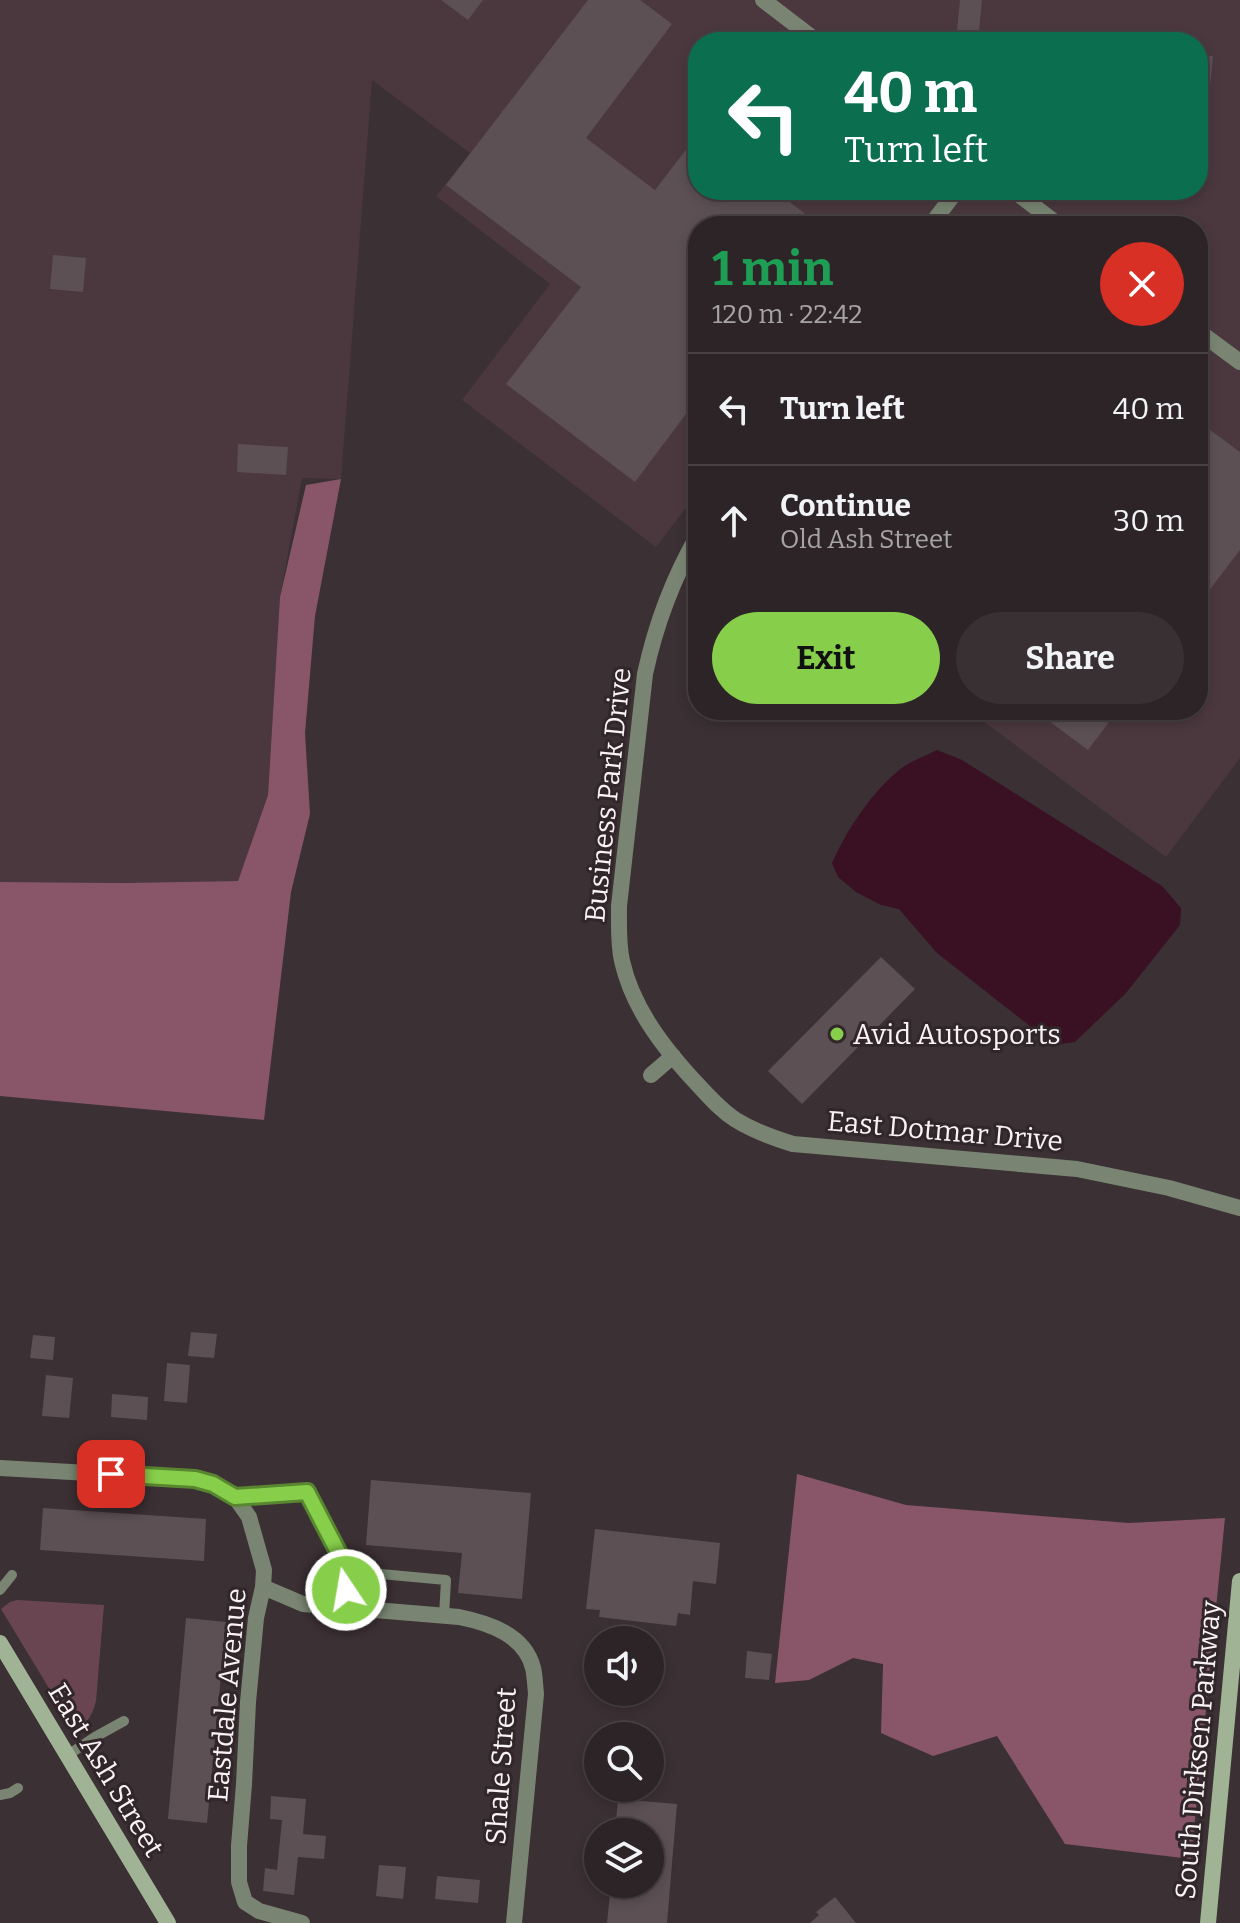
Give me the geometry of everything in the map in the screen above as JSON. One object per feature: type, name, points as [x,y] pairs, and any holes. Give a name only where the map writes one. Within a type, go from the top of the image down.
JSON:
[{"type":"main road","name":"South Dirksen Parkway","points":[[1208,1923],[1240,1581]]},
{"type":"main road","name":"East Ash Street","points":[[0,1643],[168,1923]]},
{"type":"street","points":[[763,0],[805,32]]},
{"type":"street","points":[[1026,200],[1047,216]]},
{"type":"street","points":[[1208,338],[1240,362]]},
{"type":"street","name":"Business Park Drive","points":[[673,1056],[638,1005],[622,962],[618,938],[645,674],[651,644],[671,587],[688,554]]},
{"type":"street","points":[[651,1075],[673,1056]]},
{"type":"street","name":"East Dotmar Drive","points":[[673,1056],[719,1107],[735,1119],[772,1138],[793,1144],[1077,1169],[1169,1188],[1240,1208]]},
{"type":"street","points":[[0,1468],[195,1479],[213,1484],[235,1497]]},
{"type":"street","name":"Eastdale Avenue","points":[[235,1497],[249,1517],[264,1570],[253,1646],[239,1882],[245,1902],[259,1911],[302,1923]]},
{"type":"street","points":[[263,1587],[303,1604],[444,1616]]},
{"type":"street","name":"Shale Street","points":[[444,1616],[481,1621],[498,1628],[514,1638],[533,1666],[536,1694],[514,1923]]},
{"type":"lane","points":[[235,1497],[307,1492],[348,1571],[345,1608]]},
{"type":"lane","points":[[348,1571],[446,1580],[444,1616]]},
{"type":"lane","points":[[0,1590],[12,1575]]},
{"type":"lane","points":[[68,1755],[124,1721]]},
{"type":"lane","points":[[0,1795],[18,1788]]},
{"type":"shaded area","points":[[0,0],[1240,0],[1240,758],[1166,857],[981,720],[1208,720],[1208,216],[688,216],[688,505],[656,547],[462,400],[550,284],[436,196],[470,153],[372,80],[341,479],[302,478],[280,597],[268,795],[238,881],[0,882]]},
{"type":"shaded area","points":[[341,479],[315,616],[305,733],[310,814],[291,892],[264,1120],[0,1096],[0,882],[238,881],[268,795],[280,597],[306,485]]},
{"type":"shaded area","points":[[937,750],[962,760],[1162,886],[1181,908],[1180,925],[1126,993],[1075,1042],[1054,1045],[937,953],[899,909],[881,905],[856,892],[838,877],[832,863],[845,837],[871,799],[903,767]]},
{"type":"shaded area","points":[[797,1474],[906,1505],[1129,1523],[1225,1518],[1191,1859],[1065,1844],[997,1736],[933,1756],[881,1733],[883,1664],[853,1658],[809,1680],[775,1683]]},
{"type":"shaded area","points":[[17,1600],[104,1605],[96,1701],[90,1717],[78,1727],[70,1723],[1,1609]]},
{"type":"building","points":[[441,0],[483,0],[468,20]]},
{"type":"building","points":[[588,0],[640,0],[672,24],[586,138],[655,190],[688,147],[688,200],[787,200],[808,216],[688,216],[688,411],[635,482],[506,384],[581,287],[446,185]]},
{"type":"building","points":[[960,0],[982,0],[979,32],[957,32]]},
{"type":"building","points":[[1208,56],[1213,56],[1208,108]]},
{"type":"building","points":[[53,255],[86,258],[83,292],[50,289]]},
{"type":"building","points":[[1208,428],[1240,452],[1240,550],[1208,592]]},
{"type":"building","points":[[238,444],[288,447],[286,475],[237,472]]},
{"type":"building","points":[[1048,720],[1110,720],[1088,750]]},
{"type":"building","points":[[881,957],[915,989],[802,1104],[768,1071]]},
{"type":"building","points":[[191,1332],[217,1334],[214,1358],[188,1356]]},
{"type":"building","points":[[33,1335],[55,1337],[53,1360],[30,1358]]},
{"type":"building","points":[[167,1363],[190,1365],[187,1403],[164,1401]]},
{"type":"building","points":[[46,1375],[73,1378],[69,1418],[42,1416]]},
{"type":"building","points":[[112,1394],[148,1397],[147,1420],[111,1417]]},
{"type":"building","points":[[371,1480],[531,1493],[522,1599],[458,1593],[462,1553],[366,1545]]},
{"type":"building","points":[[43,1508],[206,1519],[204,1561],[40,1550]]},
{"type":"building","points":[[595,1529],[720,1543],[716,1584],[693,1581],[690,1615],[678,1613],[676,1626],[599,1617],[600,1610],[586,1609]]},
{"type":"building","points":[[186,1618],[226,1622],[207,1823],[168,1819]]},
{"type":"building","points":[[747,1651],[772,1654],[769,1680],[745,1678]]},
{"type":"building","points":[[271,1796],[306,1799],[303,1834],[326,1836],[324,1859],[298,1857],[294,1895],[263,1891],[265,1868],[277,1870],[282,1820],[270,1819]]},
{"type":"building","points":[[618,1802],[677,1804],[667,1923],[607,1923],[610,1898],[664,1898],[664,1818],[616,1818]]},
{"type":"building","points":[[379,1865],[406,1867],[403,1899],[376,1896]]},
{"type":"building","points":[[437,1876],[480,1880],[478,1903],[435,1899]]},
{"type":"building","points":[[835,1897],[856,1923],[810,1923],[819,1915],[816,1912]]},
{"type":"place","name":"Avid Autosports","points":[[837,1034]]},
{"type":"route","points":[[111,1474],[195,1479],[213,1484],[235,1497],[307,1492],[348,1571],[346,1590]]}]
